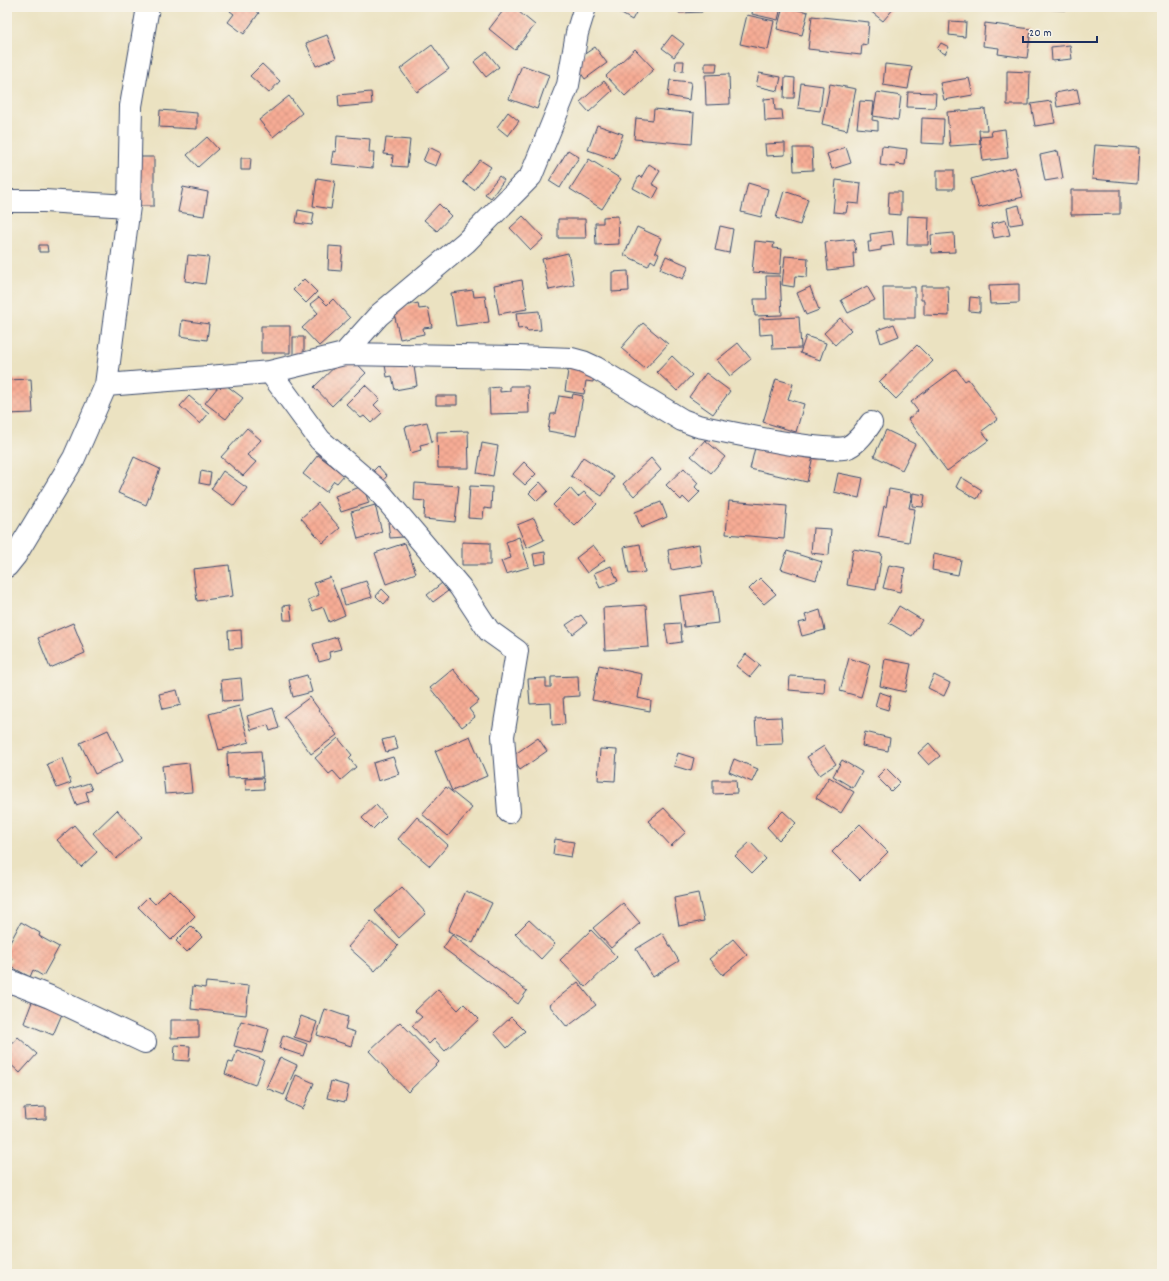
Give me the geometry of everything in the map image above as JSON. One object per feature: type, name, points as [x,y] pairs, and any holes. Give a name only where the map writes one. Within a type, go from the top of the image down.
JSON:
[{"type":"street","points":[[7,566],[15,556],[74,458],[106,385],[129,206],[131,106],[148,7]]},
{"type":"street","points":[[344,354],[379,315],[466,242],[531,176],[568,85],[576,33],[585,7]]},
{"type":"street","points":[[7,201],[44,201],[129,206]]},
{"type":"street","points":[[106,385],[270,372],[344,354],[511,356],[572,359],[596,368],[682,420],[698,426],[825,449],[847,448],[861,438],[871,423]]},
{"type":"street","points":[[270,372],[320,440],[377,489],[460,587],[489,631],[517,651],[503,736],[509,812]]},
{"type":"street","points":[[7,980],[50,997],[145,1042]]},
{"type":"building","points":[[232,7],[251,7],[259,13],[244,34],[228,22],[234,14],[230,11]]},
{"type":"building","points":[[506,7],[513,7],[535,25],[515,50],[489,29]]},
{"type":"building","points":[[614,7],[639,7],[632,20],[613,9]]},
{"type":"building","points":[[678,7],[702,7],[702,12],[679,13]]},
{"type":"building","points":[[753,7],[781,7],[778,20],[752,14]]},
{"type":"building","points":[[783,7],[808,12],[802,35],[777,29]]},
{"type":"building","points":[[871,7],[895,7],[883,21],[869,10]]},
{"type":"building","points":[[912,7],[957,7],[957,11],[912,9]]},
{"type":"building","points":[[1036,7],[1065,7],[1065,10],[1036,9]]},
{"type":"building","points":[[747,15],[774,21],[768,50],[740,44]]},
{"type":"building","points":[[812,16],[869,22],[867,45],[862,44],[861,55],[808,49]]},
{"type":"building","points":[[950,21],[966,22],[965,37],[949,35]]},
{"type":"building","points":[[985,23],[1031,29],[1027,58],[998,54],[999,48],[983,46]]},
{"type":"building","points":[[327,35],[336,58],[316,66],[306,43]]},
{"type":"building","points":[[672,35],[684,44],[674,57],[662,48]]},
{"type":"building","points":[[941,43],[949,47],[945,54],[937,49]]},
{"type":"building","points":[[432,45],[449,69],[417,92],[400,69]]},
{"type":"building","points":[[1070,45],[1072,59],[1052,61],[1051,47]]},
{"type":"building","points":[[595,47],[607,63],[585,79],[573,62]]},
{"type":"building","points":[[635,49],[654,69],[625,96],[606,76]]},
{"type":"building","points":[[487,52],[499,67],[486,77],[474,62]]},
{"type":"building","points":[[676,61],[684,61],[683,71],[675,70]]},
{"type":"building","points":[[705,63],[717,63],[716,72],[705,72]]},
{"type":"building","points":[[262,64],[280,81],[269,93],[250,76]]},
{"type":"building","points":[[885,64],[912,67],[908,89],[883,85]]},
{"type":"building","points":[[522,65],[549,75],[537,109],[509,99]]},
{"type":"building","points":[[1007,71],[1030,72],[1029,105],[1007,105]]},
{"type":"building","points":[[759,73],[781,77],[778,91],[756,86]]},
{"type":"building","points":[[729,74],[730,104],[706,105],[705,75]]},
{"type":"building","points":[[785,77],[795,78],[794,98],[784,98]]},
{"type":"building","points":[[969,78],[973,95],[944,100],[940,83]]},
{"type":"building","points":[[670,80],[691,82],[689,100],[668,96]]},
{"type":"building","points":[[604,81],[612,91],[589,112],[580,102]]},
{"type":"building","points":[[801,83],[823,86],[820,111],[798,108]]},
{"type":"building","points":[[830,84],[856,89],[847,130],[822,124]]},
{"type":"building","points":[[1077,89],[1080,103],[1057,107],[1055,93]]},
{"type":"building","points":[[371,92],[372,104],[339,107],[338,95]]},
{"type":"building","points":[[877,92],[901,96],[898,120],[873,116]]},
{"type":"building","points":[[908,92],[936,93],[935,108],[907,107]]},
{"type":"building","points":[[289,96],[302,113],[273,137],[259,120]]},
{"type":"building","points":[[774,98],[775,110],[782,110],[783,120],[765,121],[764,99]]},
{"type":"building","points":[[860,101],[874,102],[872,120],[878,121],[878,130],[857,128]]},
{"type":"building","points":[[1051,101],[1055,123],[1035,126],[1031,104]]},
{"type":"building","points":[[654,109],[694,113],[692,144],[634,139],[636,118],[653,120]]},
{"type":"building","points":[[985,109],[987,130],[979,130],[980,144],[950,146],[947,112]]},
{"type":"building","points":[[160,110],[197,113],[197,129],[159,127]]},
{"type":"building","points":[[508,112],[519,121],[508,136],[497,127]]},
{"type":"building","points":[[922,118],[944,119],[943,144],[921,143]]},
{"type":"building","points":[[597,125],[623,134],[614,159],[588,150]]},
{"type":"building","points":[[1005,129],[1008,158],[983,161],[980,137],[992,136],[991,131]]},
{"type":"building","points":[[337,136],[370,139],[369,152],[374,152],[373,168],[331,164],[333,151],[336,152]]},
{"type":"building","points":[[207,137],[218,149],[198,167],[187,155]]},
{"type":"building","points":[[386,138],[410,140],[407,167],[392,166],[393,155],[384,154]]},
{"type":"building","points":[[785,143],[785,155],[766,156],[765,144]]},
{"type":"building","points":[[1095,145],[1139,148],[1137,183],[1092,179]]},
{"type":"building","points":[[882,146],[907,149],[905,165],[896,164],[895,167],[880,165]]},
{"type":"building","points":[[429,147],[441,153],[436,166],[423,161]]},
{"type":"building","points":[[846,147],[851,163],[832,169],[827,154]]},
{"type":"building","points":[[793,148],[812,148],[813,170],[794,171]]},
{"type":"building","points":[[568,150],[579,157],[560,188],[549,181]]},
{"type":"building","points":[[1058,151],[1063,178],[1045,181],[1040,155]]},
{"type":"building","points":[[134,157],[154,157],[154,206],[134,206]]},
{"type":"building","points":[[241,158],[251,158],[250,170],[241,170]]},
{"type":"building","points":[[589,159],[621,179],[602,209],[570,189]]},
{"type":"building","points":[[480,160],[491,167],[474,190],[463,182]]},
{"type":"building","points":[[649,164],[660,171],[652,184],[659,188],[653,199],[633,188],[639,176],[641,178]]},
{"type":"building","points":[[1015,167],[1023,197],[979,208],[971,179]]},
{"type":"building","points":[[937,170],[954,170],[954,189],[937,189]]},
{"type":"building","points":[[499,176],[504,180],[491,198],[485,194]]},
{"type":"building","points":[[317,178],[335,181],[331,209],[313,206]]},
{"type":"building","points":[[836,180],[861,183],[859,204],[848,203],[846,213],[833,212]]},
{"type":"building","points":[[748,183],[768,189],[761,217],[741,212]]},
{"type":"building","points":[[183,187],[208,192],[204,216],[178,212]]},
{"type":"building","points":[[1071,190],[1120,190],[1120,214],[1071,215]]},
{"type":"building","points":[[784,191],[808,199],[800,225],[776,218]]},
{"type":"building","points":[[889,192],[901,192],[901,215],[888,214]]},
{"type":"building","points":[[439,204],[451,216],[437,231],[424,220]]},
{"type":"building","points":[[1019,205],[1023,223],[1010,225],[1007,208]]},
{"type":"building","points":[[298,210],[314,213],[312,225],[296,223]]},
{"type":"building","points":[[523,216],[544,238],[531,250],[510,228]]},
{"type":"building","points":[[618,216],[619,244],[596,245],[595,223],[603,223],[603,217]]},
{"type":"building","points":[[908,216],[929,217],[928,245],[907,245]]},
{"type":"building","points":[[558,219],[585,219],[586,238],[558,238]]},
{"type":"building","points":[[1006,220],[1010,235],[994,238],[991,224]]},
{"type":"building","points":[[720,226],[733,229],[729,253],[715,250]]},
{"type":"building","points":[[637,227],[661,238],[655,252],[659,254],[655,263],[651,260],[648,266],[624,255]]},
{"type":"building","points":[[892,231],[894,245],[881,247],[881,250],[869,252],[868,242],[871,242],[870,234]]},
{"type":"building","points":[[954,233],[955,252],[932,253],[931,235]]},
{"type":"building","points":[[854,239],[856,253],[853,253],[854,267],[828,270],[825,242]]},
{"type":"building","points":[[755,241],[774,243],[773,248],[782,249],[780,274],[752,272]]},
{"type":"building","points":[[39,245],[47,245],[48,252],[39,252]]},
{"type":"building","points":[[329,246],[343,247],[341,271],[328,270]]},
{"type":"building","points":[[568,253],[574,285],[549,290],[542,259]]},
{"type":"building","points":[[188,255],[209,257],[205,284],[185,281]]},
{"type":"building","points":[[666,256],[689,266],[683,279],[660,269]]},
{"type":"building","points":[[785,256],[808,258],[807,277],[795,276],[794,287],[782,285]]},
{"type":"building","points":[[628,271],[629,291],[612,292],[612,272]]},
{"type":"building","points":[[766,276],[780,276],[782,315],[755,316],[754,299],[767,299]]},
{"type":"building","points":[[304,279],[317,292],[306,303],[293,290]]},
{"type":"building","points":[[522,280],[527,309],[499,314],[494,285]]},
{"type":"building","points":[[1019,284],[1019,303],[990,304],[989,285]]},
{"type":"building","points":[[867,286],[875,300],[848,313],[841,300]]},
{"type":"building","points":[[921,286],[948,286],[949,316],[924,315],[924,300],[921,300]]},
{"type":"building","points":[[810,287],[819,310],[806,315],[797,293]]},
{"type":"building","points":[[883,287],[915,287],[915,318],[884,318]]},
{"type":"building","points":[[473,290],[474,297],[485,296],[489,322],[456,326],[451,293]]},
{"type":"building","points":[[319,297],[327,305],[333,299],[350,318],[319,346],[302,328],[318,313],[310,304]]},
{"type":"building","points":[[970,297],[980,298],[980,312],[969,311]]},
{"type":"building","points":[[418,303],[419,309],[428,308],[432,327],[423,328],[424,334],[400,339],[393,309]]},
{"type":"building","points":[[539,311],[541,330],[527,331],[526,328],[518,329],[516,313]]},
{"type":"building","points":[[799,317],[801,348],[773,349],[772,334],[760,335],[759,319]]},
{"type":"building","points":[[840,318],[851,330],[835,345],[824,333]]},
{"type":"building","points":[[182,320],[209,324],[207,340],[180,336]]},
{"type":"building","points":[[643,323],[668,344],[645,369],[621,348]]},
{"type":"building","points":[[894,324],[899,336],[881,343],[877,330]]},
{"type":"building","points":[[261,326],[290,326],[290,353],[261,353]]},
{"type":"building","points":[[806,336],[826,343],[820,360],[800,353]]},
{"type":"building","points":[[293,337],[304,337],[304,356],[293,356]]},
{"type":"building","points":[[738,343],[751,359],[730,376],[717,360]]},
{"type":"building","points":[[917,345],[933,361],[896,399],[879,382]]},
{"type":"building","points":[[348,354],[366,373],[332,406],[314,387]]},
{"type":"building","points":[[672,356],[692,375],[677,391],[657,372]]},
{"type":"building","points":[[413,360],[417,386],[395,390],[392,376],[387,377],[385,365]]},
{"type":"building","points":[[569,364],[595,368],[593,382],[586,381],[584,394],[565,391]]},
{"type":"building","points":[[956,369],[965,381],[968,379],[998,419],[982,431],[989,440],[947,471],[908,419],[918,411],[911,402]]},
{"type":"building","points":[[706,373],[730,391],[713,414],[689,397]]},
{"type":"building","points":[[31,379],[33,413],[7,414],[7,380]]},
{"type":"building","points":[[776,379],[793,384],[788,399],[804,404],[796,432],[763,422]]},
{"type":"building","points":[[222,382],[243,398],[226,419],[205,403]]},
{"type":"building","points":[[365,385],[380,399],[374,405],[382,413],[371,423],[364,416],[361,418],[346,404]]},
{"type":"building","points":[[510,386],[528,386],[529,413],[490,414],[489,388],[500,387],[500,392],[510,391]]},
{"type":"building","points":[[573,394],[583,396],[576,436],[548,431],[551,414],[555,414],[559,396],[572,398]]},
{"type":"building","points":[[189,396],[209,413],[200,424],[180,406]]},
{"type":"building","points":[[436,396],[457,396],[457,405],[436,405]]},
{"type":"building","points":[[427,422],[432,442],[420,445],[421,450],[411,453],[405,427]]},
{"type":"building","points":[[247,428],[261,440],[247,455],[256,462],[243,476],[221,457]]},
{"type":"building","points":[[886,430],[915,444],[902,470],[874,456]]},
{"type":"building","points":[[468,431],[469,468],[438,468],[437,432]]},
{"type":"building","points":[[757,439],[814,452],[807,482],[750,469]]},
{"type":"building","points":[[705,440],[725,457],[711,473],[691,456]]},
{"type":"building","points":[[482,443],[498,446],[493,476],[477,473]]},
{"type":"building","points":[[318,455],[344,475],[337,483],[334,481],[326,492],[303,474]]},
{"type":"building","points":[[134,457],[160,469],[146,505],[118,493]]},
{"type":"building","points":[[583,457],[614,477],[602,496],[571,476]]},
{"type":"building","points":[[651,458],[661,470],[634,496],[623,484]]},
{"type":"building","points":[[524,462],[536,474],[525,485],[513,474]]},
{"type":"building","points":[[378,466],[387,476],[380,484],[370,474]]},
{"type":"building","points":[[684,468],[698,483],[695,487],[700,492],[689,503],[683,497],[681,500],[666,485]]},
{"type":"building","points":[[201,471],[211,473],[209,485],[199,483]]},
{"type":"building","points":[[223,471],[247,488],[234,506],[211,489]]},
{"type":"building","points":[[838,473],[863,478],[859,498],[834,492]]},
{"type":"building","points":[[961,477],[982,490],[977,499],[956,487]]},
{"type":"building","points":[[540,482],[548,491],[537,501],[529,493]]},
{"type":"building","points":[[415,483],[459,486],[455,522],[424,519],[425,501],[414,500]]},
{"type":"building","points":[[363,486],[369,503],[341,512],[335,496]]},
{"type":"building","points":[[470,486],[492,487],[491,509],[484,508],[483,519],[468,518]]},
{"type":"building","points":[[570,488],[578,497],[584,492],[597,504],[575,526],[553,505]]},
{"type":"building","points":[[889,489],[912,493],[909,508],[915,509],[909,542],[878,537]]},
{"type":"building","points":[[913,493],[925,495],[923,507],[912,506]]},
{"type":"building","points":[[729,501],[787,506],[784,539],[726,534]]},
{"type":"building","points":[[661,502],[667,517],[641,528],[635,512]]},
{"type":"building","points":[[318,503],[340,528],[323,543],[301,518]]},
{"type":"building","points":[[375,505],[382,532],[358,539],[351,512]]},
{"type":"building","points":[[534,518],[544,540],[527,548],[517,525]]},
{"type":"building","points":[[401,520],[403,537],[390,538],[388,522]]},
{"type":"building","points":[[813,528],[831,529],[829,555],[811,553]]},
{"type":"building","points":[[519,537],[529,567],[506,574],[501,561],[511,558],[506,542]]},
{"type":"building","points":[[462,542],[490,543],[490,565],[462,565]]},
{"type":"building","points":[[405,543],[416,573],[386,584],[375,553]]},
{"type":"building","points":[[640,544],[645,572],[629,574],[624,547]]},
{"type":"building","points":[[699,544],[702,565],[671,570],[668,550]]},
{"type":"building","points":[[593,545],[605,560],[587,573],[576,558]]},
{"type":"building","points":[[853,549],[882,554],[876,590],[847,585]]},
{"type":"building","points":[[787,551],[822,562],[816,580],[781,569]]},
{"type":"building","points":[[545,552],[546,563],[535,565],[533,554]]},
{"type":"building","points":[[934,554],[961,560],[958,575],[932,570]]},
{"type":"building","points":[[229,565],[233,596],[197,601],[193,569]]},
{"type":"building","points":[[889,565],[905,568],[900,592],[883,588]]},
{"type":"building","points":[[611,566],[618,581],[600,588],[594,573]]},
{"type":"building","points":[[330,577],[345,615],[329,622],[323,607],[313,611],[308,600],[319,595],[314,583]]},
{"type":"building","points":[[760,578],[776,594],[764,604],[749,589]]},
{"type":"building","points":[[366,581],[372,597],[345,605],[340,589]]},
{"type":"building","points":[[442,583],[448,591],[433,602],[427,595]]},
{"type":"building","points":[[382,589],[390,597],[384,604],[376,596]]},
{"type":"building","points":[[714,591],[718,623],[684,627],[680,596]]},
{"type":"building","points":[[290,605],[292,620],[284,620],[283,606]]},
{"type":"building","points":[[646,605],[649,647],[605,650],[603,608]]},
{"type":"building","points":[[899,606],[922,620],[912,636],[889,623]]},
{"type":"building","points":[[820,610],[825,630],[802,636],[798,623],[807,621],[805,615]]},
{"type":"building","points":[[581,615],[587,623],[573,634],[566,625]]},
{"type":"building","points":[[73,623],[85,653],[50,668],[38,638]]},
{"type":"building","points":[[680,623],[682,642],[668,644],[665,624]]},
{"type":"building","points":[[241,630],[242,648],[229,649],[228,631]]},
{"type":"building","points":[[337,637],[341,649],[329,652],[330,659],[319,662],[313,644]]},
{"type":"building","points":[[746,654],[760,665],[750,677],[736,666]]},
{"type":"building","points":[[849,658],[870,665],[861,697],[840,691]]},
{"type":"building","points":[[885,659],[911,664],[905,692],[880,686]]},
{"type":"building","points":[[599,665],[642,674],[638,698],[651,701],[650,711],[592,700]]},
{"type":"building","points":[[453,669],[479,701],[469,709],[475,717],[462,727],[430,688]]},
{"type":"building","points":[[307,675],[312,692],[293,697],[289,680]]},
{"type":"building","points":[[934,675],[950,683],[944,696],[928,688]]},
{"type":"building","points":[[578,676],[579,696],[563,697],[565,724],[552,725],[551,703],[530,704],[528,679],[546,678],[546,687],[551,687],[551,677]]},
{"type":"building","points":[[790,676],[825,678],[824,693],[789,690]]},
{"type":"building","points":[[241,678],[243,700],[223,701],[221,680]]},
{"type":"building","points":[[177,690],[181,705],[163,709],[159,694]]},
{"type":"building","points":[[879,692],[891,696],[888,710],[875,706]]},
{"type":"building","points":[[310,697],[337,735],[311,754],[284,716]]},
{"type":"building","points":[[239,706],[249,742],[219,750],[209,714]]},
{"type":"building","points":[[273,708],[279,728],[270,731],[268,725],[251,730],[247,716]]},
{"type":"building","points":[[781,717],[783,744],[757,745],[755,718]]},
{"type":"building","points":[[108,730],[123,761],[95,774],[80,743]]},
{"type":"building","points":[[865,732],[890,738],[888,751],[862,746]]},
{"type":"building","points":[[470,736],[487,776],[452,791],[435,751]]},
{"type":"building","points":[[394,737],[398,749],[386,752],[382,740]]},
{"type":"building","points":[[338,738],[352,755],[349,758],[356,767],[341,780],[333,771],[329,774],[315,758]]},
{"type":"building","points":[[538,738],[547,751],[520,770],[511,757]]},
{"type":"building","points":[[929,743],[940,756],[929,765],[918,753]]},
{"type":"building","points":[[824,746],[836,764],[820,775],[807,757]]},
{"type":"building","points":[[600,749],[617,750],[615,781],[598,780]]},
{"type":"building","points":[[261,751],[263,777],[228,778],[227,753]]},
{"type":"building","points":[[678,753],[694,758],[691,771],[674,766]]},
{"type":"building","points":[[393,757],[399,774],[378,781],[373,763]]},
{"type":"building","points":[[62,758],[71,783],[57,788],[47,764]]},
{"type":"building","points":[[734,759],[758,769],[752,782],[729,772]]},
{"type":"building","points":[[842,760],[862,772],[853,788],[833,776]]},
{"type":"building","points":[[189,763],[192,792],[165,794],[162,766]]},
{"type":"building","points":[[886,768],[900,782],[891,791],[877,777]]},
{"type":"building","points":[[829,777],[854,792],[841,813],[816,798]]},
{"type":"building","points":[[263,778],[264,789],[246,790],[245,779]]},
{"type":"building","points":[[713,780],[736,780],[737,793],[713,794]]},
{"type":"building","points":[[89,783],[92,790],[86,792],[89,801],[76,805],[70,789]]},
{"type":"building","points":[[446,787],[472,808],[448,836],[422,814]]},
{"type":"building","points":[[376,805],[386,816],[373,829],[362,818]]},
{"type":"building","points":[[664,808],[686,832],[671,846],[648,821]]},
{"type":"building","points":[[117,810],[141,837],[116,859],[93,833]]},
{"type":"building","points":[[783,811],[796,823],[779,840],[767,827]]},
{"type":"building","points":[[417,817],[448,845],[430,866],[398,839]]},
{"type":"building","points":[[860,824],[888,852],[860,880],[832,852]]},
{"type":"building","points":[[74,825],[97,852],[81,867],[57,840]]},
{"type":"building","points":[[555,839],[574,842],[571,857],[553,854]]},
{"type":"building","points":[[750,842],[766,859],[752,873],[735,856]]},
{"type":"building","points":[[402,887],[426,913],[399,938],[375,911]]},
{"type":"building","points":[[169,890],[195,916],[171,940],[138,907],[148,897],[155,904]]},
{"type":"building","points":[[466,891],[492,903],[473,943],[448,931]]},
{"type":"building","points":[[698,893],[704,921],[679,926],[674,898]]},
{"type":"building","points":[[623,903],[640,923],[611,948],[593,928]]},
{"type":"building","points":[[529,920],[555,944],[541,959],[515,934]]},
{"type":"building","points":[[371,921],[398,946],[375,971],[348,947]]},
{"type":"building","points":[[21,922],[40,933],[39,936],[59,947],[43,976],[33,970],[30,977],[8,965],[12,959],[7,956],[7,948]]},
{"type":"building","points":[[191,926],[202,937],[187,952],[176,941]]},
{"type":"building","points":[[591,930],[617,957],[586,987],[560,960]]},
{"type":"building","points":[[662,933],[679,961],[653,977],[636,949]]},
{"type":"building","points":[[452,935],[527,991],[518,1004],[443,948]]},
{"type":"building","points":[[733,939],[747,955],[723,975],[709,959]]},
{"type":"building","points":[[206,982],[249,986],[246,1015],[191,1009],[193,986],[205,988]]},
{"type":"building","points":[[578,982],[596,1005],[567,1027],[549,1005]]},
{"type":"building","points":[[438,989],[458,1010],[464,1004],[479,1019],[445,1051],[434,1039],[429,1044],[412,1026],[422,1017],[415,1011]]},
{"type":"building","points":[[32,1002],[62,1014],[53,1035],[24,1023]]},
{"type":"building","points":[[325,1009],[348,1017],[345,1029],[355,1032],[351,1046],[317,1035]]},
{"type":"building","points":[[301,1016],[317,1022],[310,1042],[294,1037]]},
{"type":"building","points":[[511,1017],[525,1031],[507,1048],[494,1033]]},
{"type":"building","points":[[171,1020],[199,1020],[199,1037],[171,1038]]},
{"type":"building","points":[[241,1021],[269,1029],[262,1053],[234,1046]]},
{"type":"building","points":[[400,1022],[439,1062],[408,1092],[369,1051]]},
{"type":"building","points":[[283,1035],[307,1044],[303,1056],[279,1048]]},
{"type":"building","points":[[18,1037],[37,1054],[20,1073],[7,1061],[7,1049]]},
{"type":"building","points":[[175,1045],[190,1046],[189,1061],[174,1060]]},
{"type":"building","points":[[237,1050],[264,1060],[255,1085],[225,1074],[229,1062],[233,1063]]},
{"type":"building","points":[[280,1057],[297,1065],[284,1095],[266,1088]]},
{"type":"building","points":[[296,1075],[314,1083],[303,1109],[286,1101]]},
{"type":"building","points":[[331,1081],[349,1086],[345,1102],[327,1098]]},
{"type":"building","points":[[46,1107],[46,1119],[25,1120],[24,1108]]}]
